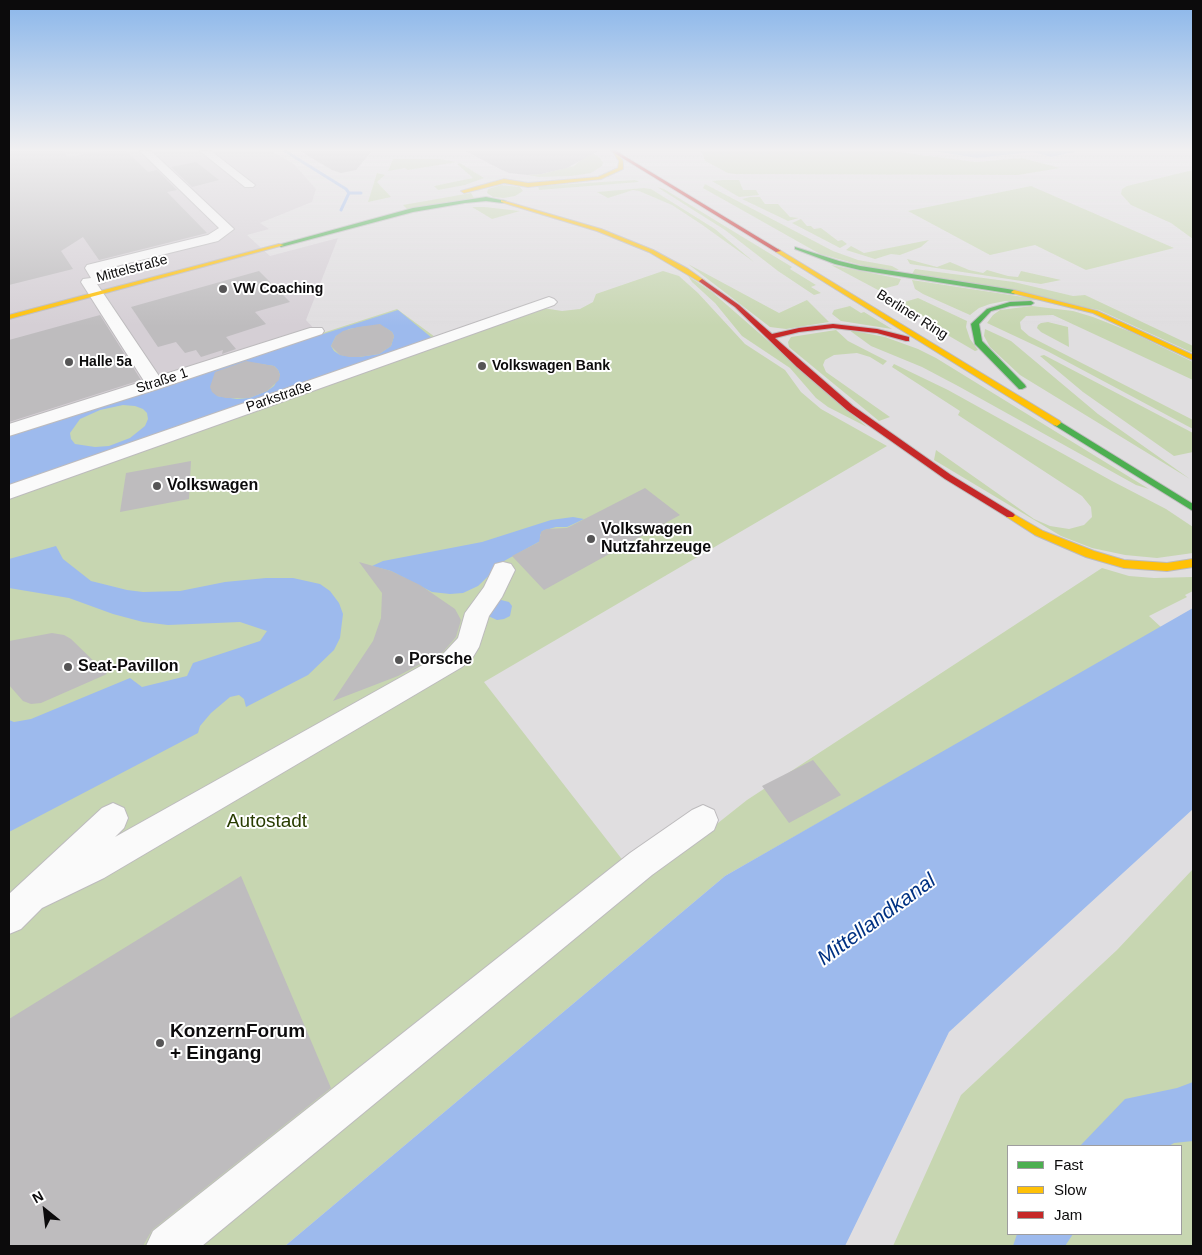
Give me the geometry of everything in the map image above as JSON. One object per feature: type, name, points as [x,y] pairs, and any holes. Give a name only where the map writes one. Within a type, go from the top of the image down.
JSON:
[{"type":"main road","points":[[303,227],[375,210]]},
{"type":"main road","name":"Mittelstraße","points":[[9,317],[94,284],[211,254],[263,250],[415,210]]},
{"type":"main road","points":[[523,210],[536,211],[599,230],[662,256],[692,274],[737,306],[828,390],[880,430],[948,477],[1039,533],[1090,554],[1124,564],[1167,567],[1193,564]]},
{"type":"main road","name":"Berliner Ring","points":[[709,210],[968,367],[1193,508]]},
{"type":"main road","name":"Berliner Ring","points":[[726,210],[1078,422]]},
{"type":"main road","points":[[284,232],[296,241]]},
{"type":"main road","points":[[781,243],[837,263],[906,276],[1038,296],[1095,312],[1193,358]]},
{"type":"main road","points":[[1028,392],[981,346],[976,334],[977,322],[989,310],[1027,302],[1066,307],[1129,328]]},
{"type":"main road","points":[[770,337],[824,326],[857,327],[894,335],[968,367]]},
{"type":"street","points":[[154,384],[94,284],[92,268],[213,238],[227,229],[207,210]]},
{"type":"street","name":"Parkstraße","points":[[9,492],[548,302]]},
{"type":"street","name":"Straße 1","points":[[9,430],[316,331]]},
{"type":"street","points":[[19,907],[93,867],[453,660],[464,650],[470,640],[477,613],[494,591],[503,570]]},
{"type":"street","points":[[19,907],[113,818]]},
{"type":"street","points":[[168,1246],[641,864],[703,820]]},
{"type":"shaded area","points":[[9,210],[293,210],[260,223],[269,229],[247,235],[270,256],[338,238],[306,320],[319,334],[9,434]]},
{"type":"green space","points":[[476,210],[520,211],[492,219]]},
{"type":"green space","points":[[679,210],[684,210],[715,229],[754,262]]},
{"type":"green space","points":[[693,210],[698,210],[792,267],[790,269],[816,285],[811,287],[821,293],[814,295],[778,271],[725,230]]},
{"type":"green space","points":[[741,210],[754,210],[833,251],[858,260],[892,266],[899,270],[879,270],[820,254]]},
{"type":"green space","points":[[764,210],[783,210],[790,217],[799,218],[788,221]]},
{"type":"green space","points":[[1085,210],[1174,248],[1086,270],[1035,245],[990,255],[908,211]]},
{"type":"green space","points":[[1141,210],[1193,210],[1193,239],[1171,223]]},
{"type":"green space","points":[[801,219],[807,226],[811,226],[814,229],[821,228],[838,241],[842,240],[847,244],[840,248],[792,223]]},
{"type":"green space","points":[[929,240],[921,247],[900,255],[891,254],[875,259],[846,250],[851,246],[864,253]]},
{"type":"green space","points":[[907,259],[937,267],[950,262],[969,270],[983,273],[987,270],[1018,277],[1021,271],[1061,280],[1041,284],[910,264]]},
{"type":"green space","points":[[688,264],[779,313],[807,300],[829,322],[786,329],[770,327]]},
{"type":"green space","points":[[831,265],[901,279],[898,285],[878,290]]},
{"type":"green space","points":[[915,269],[1014,282],[1073,296],[1085,295],[1193,346],[1193,353],[1099,310],[912,274]]},
{"type":"green space","name":"Autostadt","points":[[663,271],[679,276],[698,293],[745,344],[785,370],[801,392],[821,409],[887,446],[484,682],[628,867],[146,1246],[9,1246],[9,434],[397,309],[435,337],[543,308],[562,311],[580,309],[593,302],[596,294]]},
{"type":"green space","points":[[688,276],[712,292],[867,427],[828,407],[816,398],[790,368],[742,336],[715,303]]},
{"type":"green space","points":[[912,280],[1043,300],[1005,301],[990,304],[979,308],[970,315],[923,294],[915,289]]},
{"type":"green space","points":[[918,298],[967,321],[966,327],[970,339],[978,350],[975,351],[944,333],[948,331],[901,303]]},
{"type":"green space","points":[[850,306],[892,329],[841,321],[832,314],[834,310]]},
{"type":"green space","points":[[1032,306],[1073,311],[1093,317],[1131,332],[1193,362],[1193,380],[1053,315],[1026,316],[1020,322],[1021,329],[1029,336],[1193,420],[1193,429],[1049,352],[987,323],[1000,310]]},
{"type":"green space","points":[[1048,322],[1068,327],[1069,347],[1037,328],[1041,323]]},
{"type":"green space","points":[[985,329],[1011,341],[1098,414],[1190,479],[1020,375],[990,347],[984,336]]},
{"type":"green space","points":[[836,330],[848,341],[887,361],[883,365],[870,357],[857,353],[834,355],[825,360],[823,365],[826,372],[890,417],[879,421],[789,347],[788,342],[791,337]]},
{"type":"green space","points":[[849,330],[885,337],[936,358],[1149,489],[1136,485],[922,367],[871,346]]},
{"type":"green space","points":[[1044,355],[1193,433],[1193,452],[1174,456],[1083,392],[1040,356]]},
{"type":"green space","points":[[894,364],[948,390],[1166,509],[1193,527],[1193,553],[1157,558],[1125,555],[1092,548],[1061,536],[934,460],[936,450],[1034,519],[1050,526],[1069,529],[1084,525],[1092,517],[1091,507],[1082,496],[958,415],[960,411],[892,367]]},
{"type":"green space","points":[[1102,568],[1129,576],[1154,578],[1193,577],[1193,591],[1185,595],[1187,597],[1149,616],[1162,628],[725,876],[285,1246],[184,1246],[747,800]]},
{"type":"green space","points":[[1193,869],[1193,1246],[893,1246],[961,1095],[1117,950]]},
{"type":"water","points":[[398,310],[432,338],[9,486],[9,435]],"holes":[[[368,326],[386,328],[392,332],[394,336],[391,346],[379,354],[359,357],[340,355],[334,351],[331,346],[336,336],[349,329]],[[254,363],[274,366],[280,375],[274,386],[249,398],[237,399],[217,396]],[[123,405],[135,406],[143,409],[147,413],[148,419],[145,426],[130,438],[109,446],[95,447],[75,444],[71,439],[70,433],[80,419],[100,410]]]},
{"type":"water","points":[[573,517],[584,519],[567,527],[556,527],[542,531],[540,536],[544,539],[504,561],[478,586],[463,593],[432,592],[391,571],[372,566],[383,561],[482,542],[551,520]]},
{"type":"water","points":[[56,546],[63,559],[91,581],[127,590],[143,592],[180,591],[225,582],[266,578],[293,578],[320,584],[330,591],[339,603],[343,614],[340,638],[334,650],[308,675],[246,707],[244,699],[239,695],[230,697],[211,713],[200,726],[198,733],[9,832],[9,720],[14,722],[31,719],[130,678],[142,687],[187,676],[193,663],[260,641],[267,631],[240,622],[168,625],[143,622],[113,614],[69,598],[9,588],[9,559]]},
{"type":"water","points":[[497,599],[509,602],[512,606],[510,616],[497,620],[486,615]]},
{"type":"water","name":"Mittellandkanal","points":[[1193,608],[1193,809],[949,1032],[845,1246],[285,1246],[725,876]]},
{"type":"water","points":[[1193,1082],[1193,1141],[1171,1145],[1081,1145],[1125,1099],[1177,1088]]},
{"type":"water","points":[[1017,1235],[1072,1235],[1065,1246],[1013,1246]]},
{"type":"building","points":[[9,210],[184,210],[207,233],[99,260],[83,237],[61,251],[73,269],[9,285]]},
{"type":"building","points":[[259,271],[290,302],[255,312],[266,324],[226,337],[236,349],[222,354],[223,350],[201,357],[196,350],[185,353],[176,342],[158,347],[131,307]]},
{"type":"building","name":"Halle 5a","points":[[100,315],[141,380],[9,422],[9,340]]},
{"type":"building","points":[[380,324],[392,332],[394,336],[391,346],[379,354],[349,357],[340,355],[331,346],[336,336],[343,331]]},
{"type":"building","points":[[246,361],[274,366],[280,375],[279,380],[267,391],[249,398],[226,398],[217,396],[212,392],[210,387],[215,372]]},
{"type":"building","name":"Volkswagen","points":[[191,461],[189,499],[120,512],[126,473]]},
{"type":"building","name":"Volkswagen Nutzfahrzeuge","points":[[645,488],[680,515],[544,590],[512,556],[539,542],[541,532],[546,529],[567,528]]},
{"type":"building","name":"Porsche","points":[[359,562],[391,571],[420,585],[455,609],[461,620],[456,637],[443,652],[398,676],[333,701],[373,641],[381,618],[382,593]]},
{"type":"building","name":"Seat-Pavillon","points":[[52,633],[64,635],[71,639],[107,674],[41,703],[31,704],[23,701],[9,685],[9,641]]},
{"type":"building","points":[[813,760],[841,795],[789,823],[762,786]]},
{"type":"building","name":"KonzernForum + Eingang","points":[[241,876],[331,1088],[152,1230],[143,1246],[9,1246],[9,1019]]},
{"type":"traffic: fast","points":[[281,245],[416,210]]},
{"type":"traffic: fast","points":[[797,248],[837,263],[860,268],[1014,292]]},
{"type":"traffic: fast","points":[[1022,387],[978,342],[975,324],[989,310],[1010,304],[1031,303]]},
{"type":"traffic: fast","points":[[1057,423],[1193,508]]},
{"type":"traffic: slow","points":[[531,210],[599,230],[651,251],[702,281]]},
{"type":"traffic: slow","points":[[9,317],[281,245]]},
{"type":"traffic: slow","points":[[778,251],[1057,423]]},
{"type":"traffic: slow","points":[[1014,292],[1095,312],[1193,358]]},
{"type":"traffic: slow","points":[[1010,515],[1039,533],[1090,554],[1124,564],[1167,567],[1193,563]]},
{"type":"traffic: jam","points":[[710,210],[778,251]]},
{"type":"traffic: jam","points":[[702,281],[737,306],[800,365],[850,408],[948,477],[1010,515]]},
{"type":"traffic: jam","points":[[770,337],[799,330],[833,326],[877,331],[906,339]]},
{"type":"place","name":"VW Coaching","points":[[223,289]]},
{"type":"place","name":"Halle 5a","points":[[69,362]]},
{"type":"place","name":"Volkswagen Bank","points":[[482,366]]},
{"type":"place","name":"Volkswagen","points":[[157,486]]},
{"type":"place","name":"Volkswagen Nutzfahrzeuge","points":[[591,539]]},
{"type":"place","name":"Porsche","points":[[399,660]]},
{"type":"place","name":"Seat-Pavillon","points":[[68,667]]},
{"type":"place","name":"KonzernForum + Eingang","points":[[160,1043]]}]
